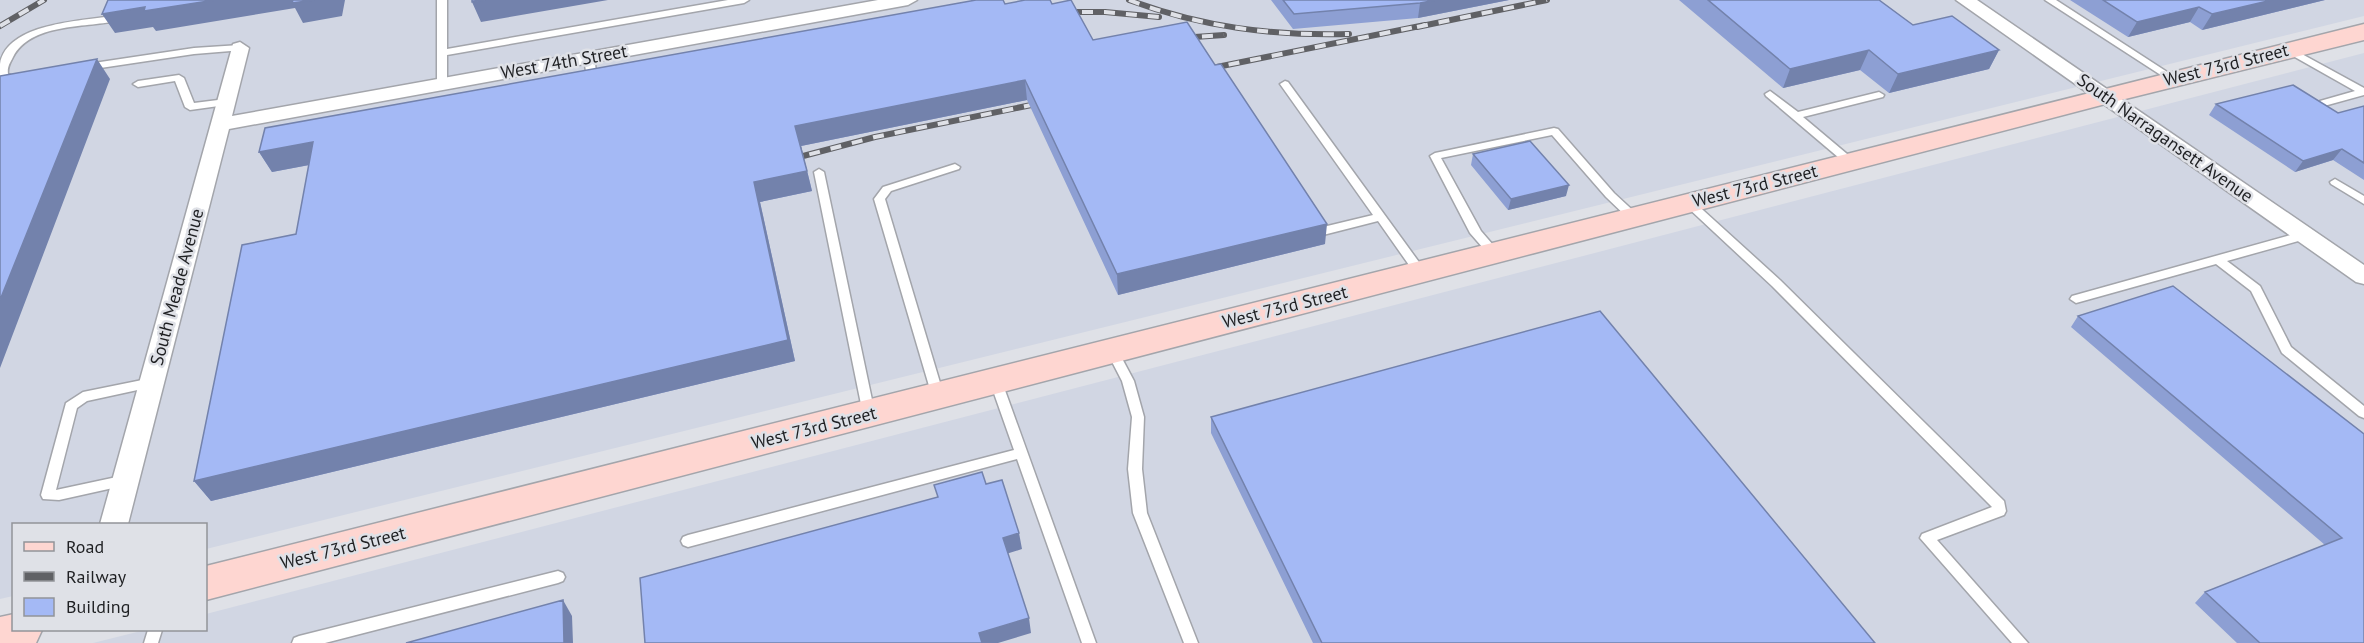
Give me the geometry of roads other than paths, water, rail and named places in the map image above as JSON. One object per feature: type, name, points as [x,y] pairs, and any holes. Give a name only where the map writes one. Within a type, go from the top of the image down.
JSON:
[{"type":"street","name":"West 74th Street","points":[[223,113],[442,84],[590,57],[798,25],[908,0]]},
{"type":"street","name":"South Narragansett Avenue","points":[[1971,1],[2364,276]]},
{"type":"street","name":"West 73rd Street","points":[[207,583],[2104,96],[2364,32]]},
{"type":"street","name":"South Meade Avenue","points":[[115,523],[240,48]]},
{"type":"street","points":[[0,635],[18,631]]},
{"type":"lane","points":[[442,0],[442,84]]},
{"type":"lane","points":[[441,52],[744,0]]},
{"type":"lane","points":[[2050,0],[2173,79]]},
{"type":"lane","points":[[24,77],[13,79],[3,76],[2,69],[14,46],[25,38],[42,31],[113,19]]},
{"type":"lane","points":[[80,68],[194,51],[240,48]]},
{"type":"lane","points":[[2289,50],[2364,92]]},
{"type":"lane","points":[[590,57],[593,86],[605,84]]},
{"type":"lane","points":[[138,84],[179,78],[190,107],[223,113]]},
{"type":"lane","points":[[1285,84],[1420,272]]},
{"type":"lane","points":[[2324,103],[2364,92]]},
{"type":"lane","points":[[1770,94],[1849,162]]},
{"type":"lane","points":[[1795,116],[1879,95]]},
{"type":"lane","points":[[1494,253],[1476,233],[1434,156],[1554,131],[1610,195],[1634,217]]},
{"type":"lane","points":[[938,396],[879,199],[887,189],[955,167]]},
{"type":"lane","points":[[819,172],[869,414]]},
{"type":"lane","points":[[2334,182],[2364,201]]},
{"type":"lane","points":[[1689,203],[1776,283],[1999,506],[1998,511],[1927,538],[2021,643]]},
{"type":"lane","points":[[1323,231],[1381,217]]},
{"type":"lane","points":[[2076,299],[2305,235]]},
{"type":"lane","points":[[2218,259],[2256,289],[2286,350],[2364,413]]},
{"type":"lane","points":[[1113,352],[1128,381],[1138,417],[1135,469],[1140,513],[1191,643]]},
{"type":"lane","points":[[126,480],[59,495],[48,495],[71,406],[83,397],[152,382]]},
{"type":"lane","points":[[996,382],[1089,643]]},
{"type":"lane","points":[[688,541],[1021,453]]},
{"type":"lane","points":[[299,643],[558,577]]},
{"type":"railway","points":[[0,26],[44,0]]},
{"type":"railway","points":[[1129,0],[1183,17],[1237,28],[1292,33],[1349,34]]},
{"type":"railway","points":[[1417,27],[1547,0]]},
{"type":"railway","points":[[1060,12],[1105,12],[1159,17]]},
{"type":"railway","points":[[1207,69],[1425,25]]},
{"type":"railway","points":[[1180,38],[1224,35]]},
{"type":"railway","points":[[788,160],[875,137],[1046,102]]}]
